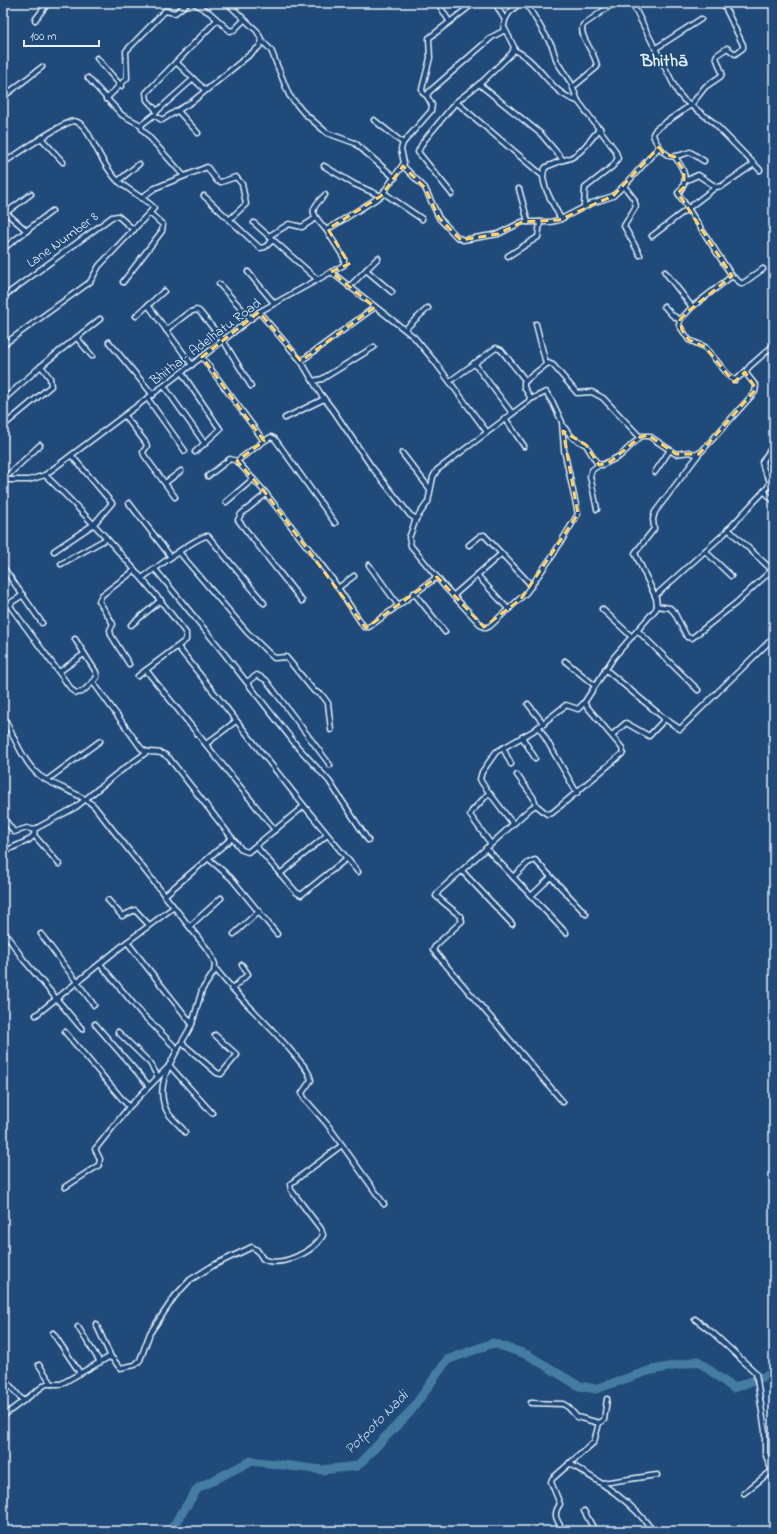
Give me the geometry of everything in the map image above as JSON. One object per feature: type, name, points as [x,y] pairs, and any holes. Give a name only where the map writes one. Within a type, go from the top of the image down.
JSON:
[{"type":"street","points":[[35,20],[48,3]]},
{"type":"street","points":[[106,99],[121,86],[128,75],[125,54],[129,46],[165,11],[175,13],[188,3]]},
{"type":"street","points":[[194,3],[202,7],[230,31],[234,30],[244,20]]},
{"type":"street","points":[[227,3],[257,31],[262,41],[271,50],[290,95],[299,108],[327,133],[355,143],[395,178]]},
{"type":"street","points":[[438,3],[449,21]]},
{"type":"street","points":[[325,195],[313,207],[316,218],[326,231],[330,226],[374,201],[395,178],[403,166],[404,159],[401,149],[403,143],[431,111],[432,105],[427,96],[423,93],[422,89],[430,58],[428,40],[449,21],[474,3]]},
{"type":"street","points":[[495,3],[505,20]]},
{"type":"street","points":[[520,3],[509,13],[505,20],[505,29],[514,50],[523,55],[564,97],[578,101]]},
{"type":"street","points":[[526,3],[552,46],[557,62],[573,87],[578,101],[613,145],[618,158],[613,166],[585,188],[584,206]]},
{"type":"street","points":[[573,87],[597,67],[596,61],[582,31],[582,25],[614,3]]},
{"type":"street","points":[[632,3],[656,48],[673,86],[684,100],[713,122],[760,170]]},
{"type":"street","points":[[704,161],[690,152],[675,157],[664,154],[653,137],[654,132],[691,105],[705,88],[722,74],[716,58],[717,55],[727,48],[735,54],[743,47],[723,3]]},
{"type":"street","points":[[656,48],[701,19]]},
{"type":"street","points":[[217,20],[146,93],[147,100],[162,120],[178,111],[205,90],[259,46],[262,41]]},
{"type":"street","points":[[427,96],[447,74],[492,37],[505,29]]},
{"type":"street","points":[[452,194],[418,152],[423,142],[456,102],[508,58],[514,50]]},
{"type":"street","points":[[97,58],[121,86]]},
{"type":"street","points":[[176,62],[205,90]]},
{"type":"street","points":[[3,97],[42,67]]},
{"type":"street","points":[[88,78],[122,115],[141,125],[142,129],[184,176]]},
{"type":"street","points":[[141,125],[193,79]]},
{"type":"street","points":[[479,84],[541,134],[563,160]]},
{"type":"street","points":[[456,102],[542,175],[545,186],[561,219]]},
{"type":"street","points":[[178,111],[198,133]]},
{"type":"street","points":[[374,120],[403,143]]},
{"type":"street","points":[[3,163],[42,139],[55,129],[72,121],[81,124],[85,128],[108,170],[118,181],[128,190],[154,206],[150,213],[99,266],[90,282],[3,345]]},
{"type":"street","points":[[542,175],[546,167],[576,154],[600,128]]},
{"type":"street","points":[[42,139],[63,162]]},
{"type":"street","points":[[403,166],[425,188],[439,218],[460,239],[498,234],[519,223],[561,219],[584,206],[612,196],[624,186],[659,147]]},
{"type":"street","points":[[675,157],[684,171],[685,181],[684,187],[678,193],[732,276],[742,284],[763,269]]},
{"type":"street","points":[[118,181],[139,164]]},
{"type":"street","points":[[652,236],[716,187],[722,186],[754,164]]},
{"type":"street","points":[[324,166],[354,184],[382,194],[422,219]]},
{"type":"street","points":[[141,198],[155,188],[207,167],[218,182],[238,178],[242,184],[246,202],[229,220]]},
{"type":"street","points":[[685,181],[698,175],[716,187]]},
{"type":"street","points":[[624,186],[634,199],[636,206],[624,226],[640,255]]},
{"type":"street","points":[[519,189],[528,222]]},
{"type":"street","points":[[27,231],[5,211],[31,194]]},
{"type":"street","points":[[204,196],[260,248],[264,247],[273,240]]},
{"type":"street","points":[[5,248],[52,211]]},
{"type":"street","points":[[123,282],[162,231],[163,225],[150,213]]},
{"type":"street","name":"Lane Number 8","points":[[3,297],[112,217],[118,216],[134,230]]},
{"type":"street","points":[[269,236],[287,225],[291,224],[302,227],[316,218]]},
{"type":"street","points":[[508,256],[538,237],[540,222]]},
{"type":"street","points":[[254,223],[318,279]]},
{"type":"street","name":"Bhitha - Adelhatu Road","points":[[3,480],[29,480],[45,475],[148,399],[259,312],[342,267],[346,262],[326,231]]},
{"type":"street","points":[[350,286],[378,258]]},
{"type":"street","points":[[366,270],[392,292]]},
{"type":"street","points":[[248,272],[274,303]]},
{"type":"street","points":[[332,272],[405,329],[421,344],[487,432]]},
{"type":"street","points":[[664,272],[692,307]]},
{"type":"street","points":[[732,276],[692,307],[680,320],[679,325],[685,336],[694,344],[705,347],[730,377],[735,380],[774,345]]},
{"type":"street","points":[[219,284],[251,318]]},
{"type":"street","points":[[136,316],[164,291]]},
{"type":"street","points":[[148,306],[192,364]]},
{"type":"street","points":[[664,306],[672,316],[680,320]]},
{"type":"street","points":[[301,361],[375,307]]},
{"type":"street","points":[[405,329],[428,308]]},
{"type":"street","points":[[166,330],[188,313],[196,310],[202,313],[223,340],[252,386]]},
{"type":"street","points":[[259,312],[301,361],[324,399],[371,466],[410,515],[416,519]]},
{"type":"street","points":[[3,400],[41,366],[100,319]]},
{"type":"street","points":[[536,324],[546,364]]},
{"type":"street","points":[[76,338],[92,356]]},
{"type":"street","points":[[109,342],[153,395]]},
{"type":"street","points":[[313,381],[322,379],[374,348]]},
{"type":"street","points":[[450,381],[494,349],[498,348],[526,381]]},
{"type":"street","points":[[202,357],[264,441]]},
{"type":"street","points":[[474,363],[512,413]]},
{"type":"street","points":[[530,399],[524,387],[526,381],[546,364],[551,363],[577,393],[592,392],[603,398],[643,436],[676,454],[689,452],[699,454]]},
{"type":"street","points":[[3,426],[51,386],[50,378],[41,366]]},
{"type":"street","points":[[182,372],[220,429],[195,452]]},
{"type":"street","points":[[513,824],[482,783],[481,776],[491,758],[503,748],[544,724],[566,705],[578,709],[584,703],[594,685],[606,669],[657,606],[655,596],[635,553],[654,529],[653,519],[655,512],[699,454],[755,392],[756,386],[745,372]]},
{"type":"street","points":[[164,386],[205,444]]},
{"type":"street","points":[[543,392],[547,392],[560,415],[566,465],[578,514],[522,599],[490,626],[484,627],[436,577],[409,542],[416,519],[428,502],[434,474],[437,470],[530,399],[543,392]]},
{"type":"street","points":[[148,399],[186,451]]},
{"type":"street","points":[[285,418],[324,399]]},
{"type":"street","points":[[125,416],[146,443],[147,448],[143,454],[176,497]]},
{"type":"street","points":[[505,418],[524,446]]},
{"type":"street","points":[[562,426],[573,438],[586,445],[599,465]]},
{"type":"street","points":[[598,509],[590,476],[592,470],[599,465],[610,462],[620,456],[643,436]]},
{"type":"street","points":[[237,462],[264,441],[271,437],[275,439],[335,523]]},
{"type":"street","points":[[655,596],[728,529],[764,491],[770,481],[764,470],[762,462],[774,444]]},
{"type":"street","points":[[3,480],[40,445]]},
{"type":"street","points":[[655,472],[670,450]]},
{"type":"street","points":[[402,453],[430,489]]},
{"type":"street","points":[[54,551],[94,524],[112,503],[72,456]]},
{"type":"street","points":[[208,476],[230,459],[237,462],[266,494],[338,588],[362,625],[366,628],[436,577]]},
{"type":"street","points":[[165,484],[181,471]]},
{"type":"street","points":[[45,475],[94,524],[135,570],[161,600],[188,636],[178,647],[138,676]]},
{"type":"street","points":[[226,502],[253,479]]},
{"type":"street","points":[[764,491],[774,500]]},
{"type":"street","points":[[266,494],[241,514],[238,520],[302,601]]},
{"type":"street","points":[[129,503],[171,557]]},
{"type":"street","points":[[657,606],[670,608],[674,612],[687,637],[692,638],[736,603],[773,569],[728,529]]},
{"type":"street","points":[[142,578],[171,557],[205,536],[208,536],[264,603]]},
{"type":"street","points":[[469,545],[480,536],[484,536],[532,586]]},
{"type":"street","points":[[61,564],[106,539]]},
{"type":"street","points":[[705,551],[731,576]]},
{"type":"street","points":[[179,552],[247,632],[274,658],[286,657],[314,691],[322,695],[329,706],[331,730]]},
{"type":"street","points":[[453,596],[501,554]]},
{"type":"street","points":[[369,565],[398,606]]},
{"type":"street","points":[[3,567],[42,623]]},
{"type":"street","points":[[155,569],[297,746],[329,781],[368,840]]},
{"type":"street","points":[[129,664],[111,635],[110,630],[113,624],[99,601],[102,595],[135,570]]},
{"type":"street","points":[[477,575],[509,610]]},
{"type":"street","points":[[338,588],[354,576]]},
{"type":"street","points":[[414,593],[445,632]]},
{"type":"street","points":[[23,595],[12,602],[10,606],[59,672],[76,692],[82,692],[93,682],[97,674],[75,639]]},
{"type":"street","points":[[131,625],[161,600]]},
{"type":"street","points":[[602,609],[632,637]]},
{"type":"street","points":[[638,631],[698,690]]},
{"type":"street","points":[[606,669],[678,728],[682,727],[774,636]]},
{"type":"street","points":[[178,647],[346,859],[358,872]]},
{"type":"street","points":[[59,672],[84,654]]},
{"type":"street","points":[[565,661],[594,685]]},
{"type":"street","points":[[146,670],[275,830]]},
{"type":"street","points":[[247,682],[257,675],[266,680],[330,765]]},
{"type":"street","points":[[93,682],[141,748],[147,752]]},
{"type":"street","points":[[517,775],[536,805],[544,812],[550,814],[623,753],[622,748],[612,735],[584,703]]},
{"type":"street","points":[[528,704],[544,724]]},
{"type":"street","points":[[3,715],[29,765],[47,780],[86,798],[94,806],[211,954],[215,968],[232,989],[297,1058],[309,1074],[311,1080],[302,1095],[342,1145],[384,1204]]},
{"type":"street","points":[[612,735],[626,723],[649,736],[666,719]]},
{"type":"street","points":[[206,744],[236,721]]},
{"type":"street","points":[[539,727],[577,793]]},
{"type":"street","points":[[522,737],[535,758]]},
{"type":"street","points":[[47,780],[100,741]]},
{"type":"street","points":[[503,748],[511,764]]},
{"type":"street","points":[[3,817],[14,832],[27,828],[34,830],[70,811],[115,775],[147,752],[160,751],[169,758],[232,838],[245,852],[256,846],[304,806]]},
{"type":"street","points":[[489,793],[470,815],[491,844]]},
{"type":"street","points":[[536,805],[439,891],[436,896],[460,916],[462,921],[436,945],[433,950],[563,1102]]},
{"type":"street","points":[[34,830],[34,835],[59,864]]},
{"type":"street","points":[[3,852],[27,842],[34,835]]},
{"type":"street","points":[[280,874],[327,835]]},
{"type":"street","points":[[165,896],[232,838]]},
{"type":"street","points":[[256,846],[280,874],[301,895],[346,859]]},
{"type":"street","points":[[486,848],[566,933]]},
{"type":"street","points":[[209,859],[231,878],[277,934]]},
{"type":"street","points":[[513,877],[528,863],[535,860],[586,914]]},
{"type":"street","points":[[462,871],[512,924]]},
{"type":"street","points":[[531,896],[551,877]]},
{"type":"street","points":[[190,926],[222,898]]},
{"type":"street","points":[[108,900],[122,916],[136,910],[149,925]]},
{"type":"street","points":[[36,1015],[127,942],[174,908]]},
{"type":"street","points":[[234,934],[259,912]]},
{"type":"street","points":[[3,930],[23,959],[82,1029]]},
{"type":"street","points":[[41,934],[94,1005]]},
{"type":"street","points":[[127,942],[192,1024]]},
{"type":"street","points":[[100,964],[141,1013],[178,1050]]},
{"type":"street","points":[[232,989],[248,974],[242,965]]},
{"type":"street","points":[[185,1132],[169,1115],[162,1089],[169,1066],[192,1024],[202,990],[215,968]]},
{"type":"street","points":[[95,1024],[149,1086]]},
{"type":"street","points":[[64,1032],[129,1107]]},
{"type":"street","points":[[118,1032],[150,1063],[158,1077]]},
{"type":"street","points":[[182,1043],[217,1073],[221,1074],[237,1055],[215,1035]]},
{"type":"street","points":[[64,1187],[99,1166],[100,1159],[96,1149],[97,1147],[129,1107],[169,1066]]},
{"type":"street","points":[[169,1066],[212,1113]]},
{"type":"street","points":[[96,1324],[111,1357],[118,1366],[122,1368],[138,1363],[142,1357],[148,1336],[176,1296],[190,1280],[208,1268],[249,1247],[256,1248],[263,1260],[274,1262],[300,1256],[320,1241],[323,1236],[321,1229],[291,1190],[290,1184],[342,1145]]},
{"type":"street","points":[[696,1319],[756,1373],[762,1411],[764,1453],[774,1477]]},
{"type":"street","points":[[78,1327],[100,1362]]},
{"type":"street","points":[[53,1333],[80,1373]]},
{"type":"street","points":[[3,1416],[46,1384],[61,1384],[111,1357]]},
{"type":"street","points":[[39,1365],[52,1384]]},
{"type":"street","points":[[3,1377],[23,1401]]},
{"type":"street","points":[[563,1531],[556,1517],[556,1510],[560,1502],[551,1480],[554,1475],[594,1442],[600,1423],[604,1420],[607,1399]]},
{"type":"street","points":[[531,1403],[563,1404],[576,1418],[600,1423]]},
{"type":"street","points":[[569,1462],[601,1483],[635,1509],[653,1531]]},
{"type":"street","points":[[744,1493],[772,1470]]},
{"type":"street","points":[[601,1483],[657,1475]]},
{"type":"street","points":[[584,1511],[596,1531]]},
{"type":"highlighted area","points":[[659,147],[664,154],[675,157],[684,171],[684,187],[678,193],[732,276],[686,313],[680,320],[682,330],[689,340],[705,347],[734,382],[745,372],[756,389],[699,454],[676,454],[648,435],[640,437],[610,462],[599,465],[586,445],[563,431],[578,514],[521,599],[484,627],[437,577],[366,628],[264,491],[237,461],[264,441],[202,357],[259,312],[301,361],[375,307],[331,272],[349,264],[328,229],[381,196],[403,166],[425,188],[439,218],[461,240],[498,234],[522,222],[559,220],[613,196]]},
{"type":"waterway","name":"Potpoto Nadi","points":[[170,1531],[198,1488],[251,1461],[322,1470],[357,1466],[411,1411],[447,1360],[493,1343],[528,1355],[579,1386],[596,1389],[648,1371],[698,1361],[733,1388],[774,1373]]},
{"type":"district","name":"Bhithā","points":[[664,60]]}]
